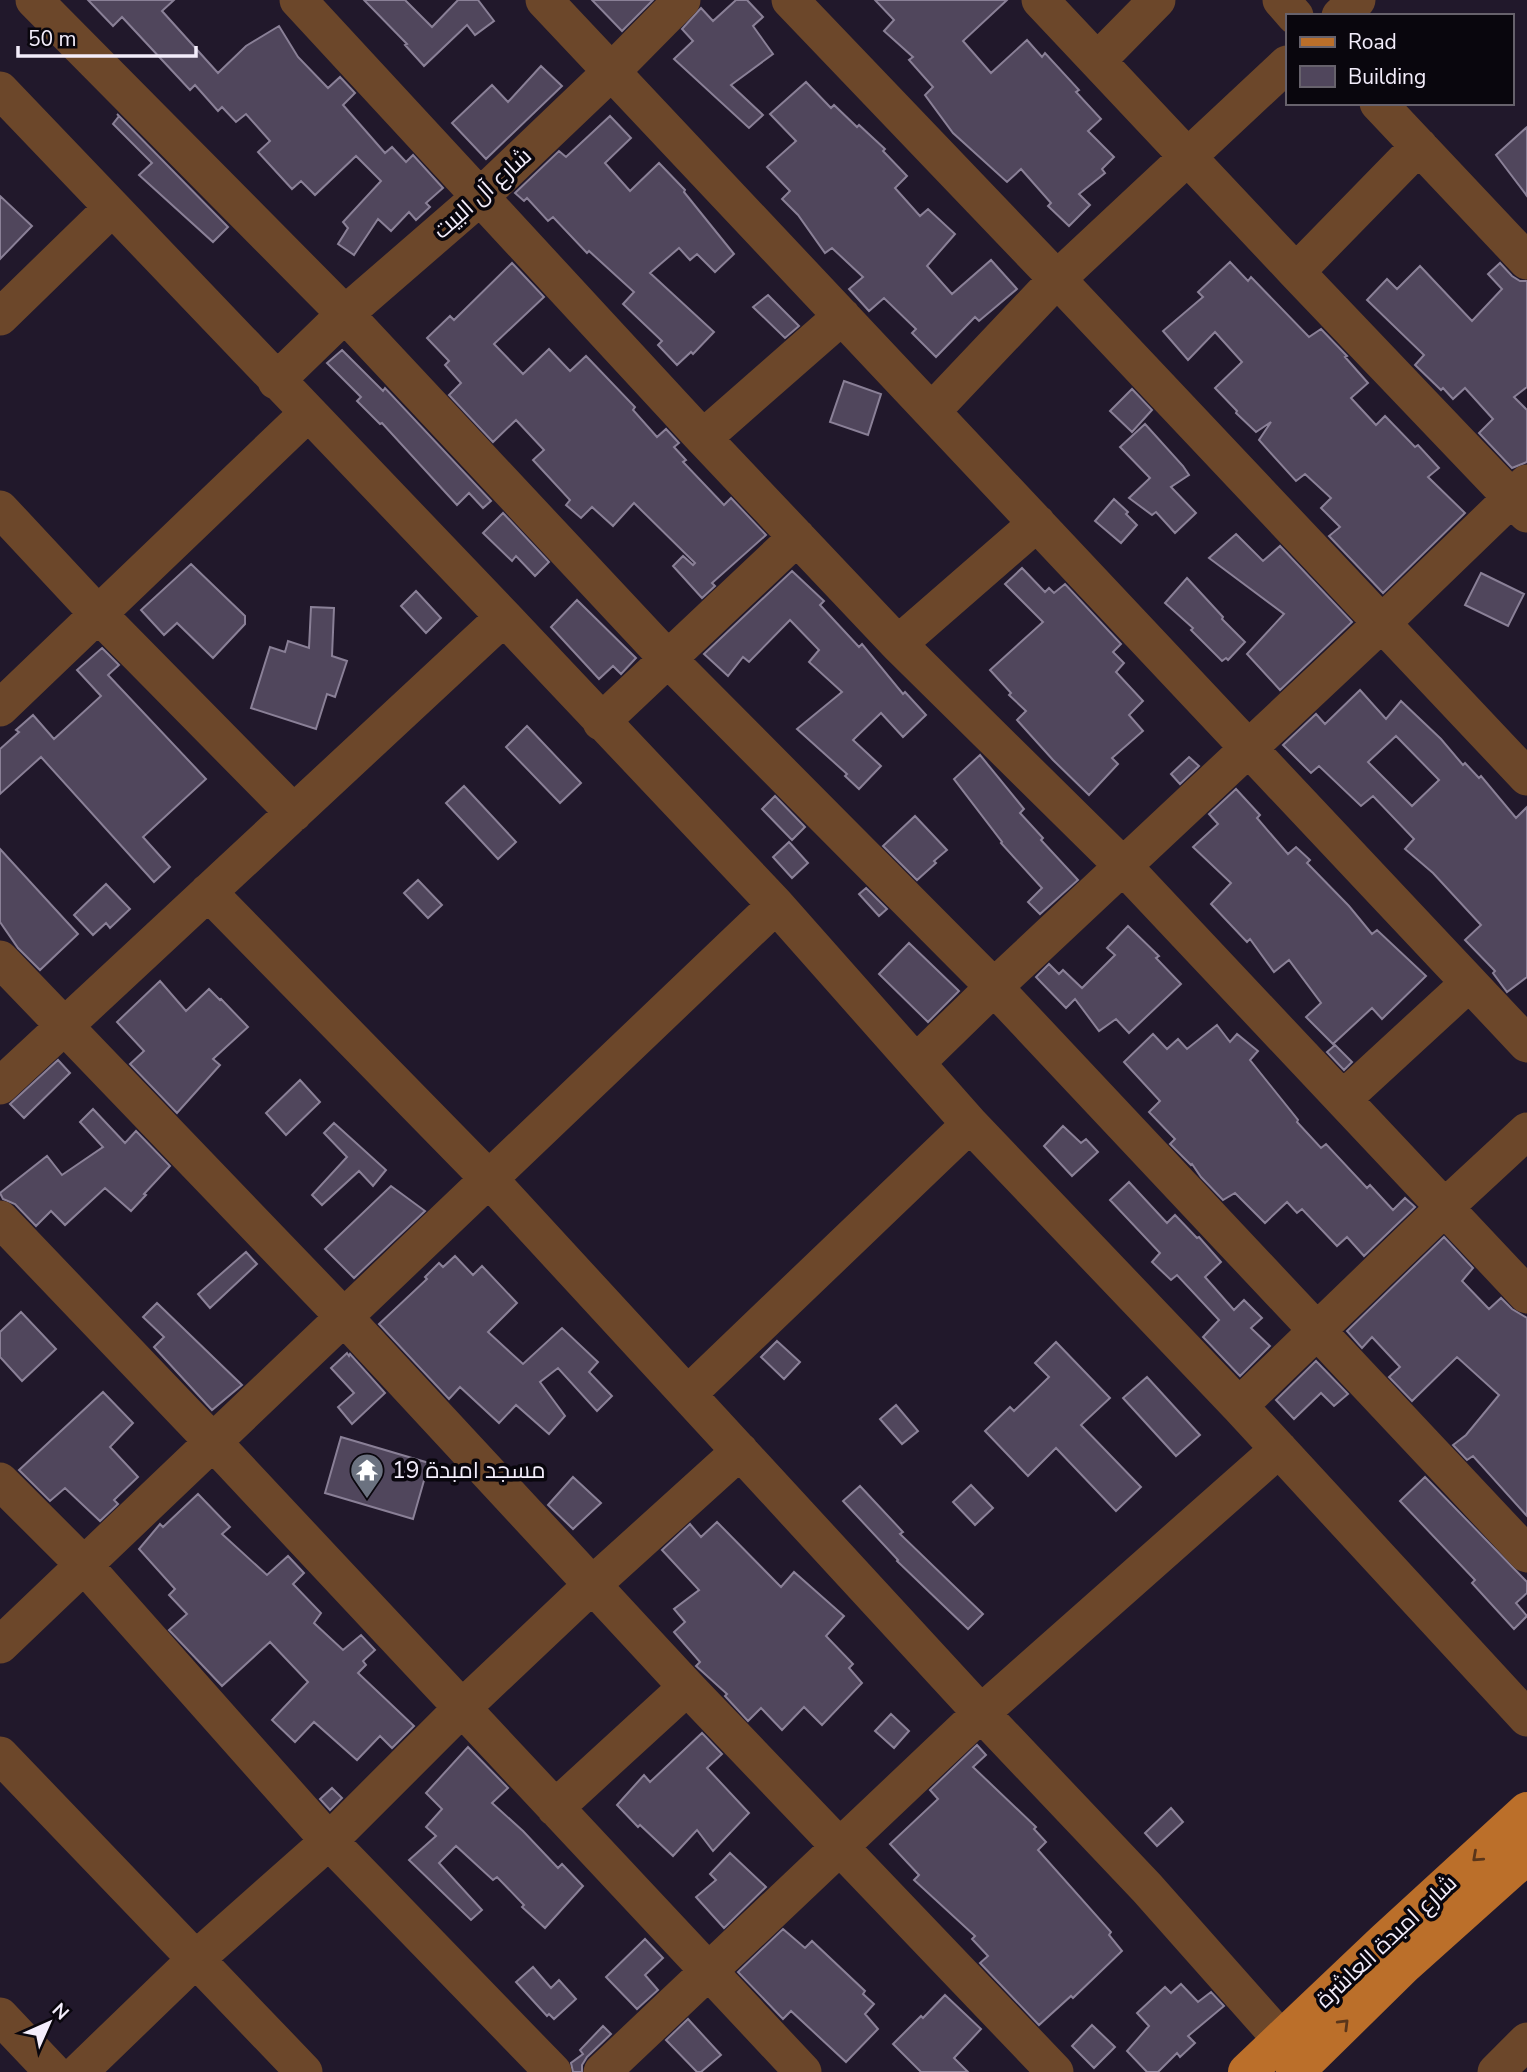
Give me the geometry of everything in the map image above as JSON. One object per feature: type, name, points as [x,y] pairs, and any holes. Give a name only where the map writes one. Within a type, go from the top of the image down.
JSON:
[{"type":"main road","name":"شارع امبدة العاشرة","points":[[1247,2072],[1288,2056],[1394,1953],[1527,1811]]},
{"type":"main road","name":"شارع امبدة العاشرة","points":[[1394,1953],[1524,1862]]},
{"type":"street","points":[[34,0],[345,314],[668,659],[994,987],[1527,1554]]},
{"type":"street","points":[[298,0],[898,644],[1124,867],[1527,1295]]},
{"type":"street","points":[[544,0],[1527,1044]]},
{"type":"street","name":"شارع آل البيت","points":[[276,380],[345,314],[480,197],[682,0]]},
{"type":"street","points":[[790,0],[1527,777]]},
{"type":"street","points":[[916,1063],[1248,748],[1522,498],[1296,272],[1040,0]]},
{"type":"street","points":[[1098,60],[1157,0]]},
{"type":"street","points":[[1280,0],[1293,14]]},
{"type":"street","points":[[1342,14],[1357,0]]},
{"type":"street","points":[[932,411],[1057,279],[1286,65]]},
{"type":"street","points":[[0,90],[776,905],[970,1124],[1239,1406],[1527,1718]]},
{"type":"street","points":[[1380,105],[1527,261]]},
{"type":"street","points":[[1296,272],[1419,146]]},
{"type":"street","points":[[0,317],[112,208]]},
{"type":"street","points":[[704,438],[842,316]]},
{"type":"street","points":[[0,708],[308,414]]},
{"type":"street","points":[[0,509],[294,813]]},
{"type":"street","points":[[898,644],[1037,523]]},
{"type":"street","points":[[601,722],[797,537]]},
{"type":"street","points":[[0,1086],[504,617]]},
{"type":"street","points":[[208,892],[489,1179],[981,1713],[1147,1888],[1288,2056]]},
{"type":"street","points":[[0,1645],[776,905]]},
{"type":"street","points":[[0,959],[344,1317],[687,1687],[1055,2072]]},
{"type":"street","points":[[1343,1099],[1469,982]]},
{"type":"street","points":[[688,1394],[970,1124]]},
{"type":"street","points":[[1239,1406],[1527,1131]]},
{"type":"street","points":[[0,1219],[213,1442],[803,2072]]},
{"type":"street","points":[[602,2072],[981,1713],[1279,1449]]},
{"type":"street","points":[[79,2072],[197,1959],[329,1841],[462,1707],[740,1451]]},
{"type":"street","points":[[0,1481],[84,1565],[329,1841],[554,2072]]},
{"type":"street","points":[[555,1808],[687,1687]]},
{"type":"street","points":[[0,1755],[304,2072]]},
{"type":"street","points":[[0,2016],[53,2072]]},
{"type":"street","points":[[1496,2072],[1527,2041]]},
{"type":"building","points":[[88,0],[174,0],[162,11],[218,73],[246,46],[279,26],[298,57],[328,88],[340,77],[355,93],[343,105],[385,153],[392,147],[406,162],[413,155],[443,188],[426,203],[430,207],[416,220],[409,212],[391,231],[378,219],[354,255],[338,244],[348,228],[343,222],[381,181],[356,156],[315,195],[301,181],[292,189],[258,152],[270,141],[246,114],[236,122],[222,107],[218,111],[195,85],[190,90],[122,17],[113,26]]},
{"type":"building","points":[[364,0],[405,0],[432,27],[458,0],[478,0],[494,21],[475,35],[467,25],[424,66],[405,45],[407,44]]},
{"type":"building","points":[[592,0],[653,0],[622,31]]},
{"type":"building","points":[[736,0],[747,0],[763,17],[753,26],[773,54],[731,85],[763,115],[749,128],[674,59],[693,41],[682,29],[701,8],[713,21]]},
{"type":"building","points":[[875,0],[1007,0],[963,41],[991,73],[1027,40],[1042,57],[1045,53],[1101,119],[1088,131],[1114,157],[1102,169],[1105,173],[1079,194],[1090,205],[1069,226],[1048,206],[1051,203],[1021,169],[1007,182],[953,133],[925,95],[933,87],[909,60],[913,57],[884,31],[894,20]]},
{"type":"building","points":[[541,66],[562,86],[486,159],[452,123],[492,85],[508,102]]},
{"type":"building","points":[[806,82],[831,108],[834,105],[885,149],[883,151],[907,176],[895,188],[920,216],[928,209],[955,234],[927,266],[952,294],[991,260],[1017,289],[979,321],[975,317],[936,357],[912,333],[916,329],[884,298],[869,311],[849,289],[863,277],[832,248],[825,253],[798,215],[782,199],[790,191],[767,167],[796,141],[770,114]]},
{"type":"building","points":[[119,116],[228,227],[213,242],[139,175],[152,163],[113,124]]},
{"type":"building","points":[[610,116],[631,138],[605,163],[630,191],[659,163],[685,190],[734,254],[715,272],[697,254],[690,260],[679,248],[650,273],[714,332],[693,354],[691,352],[677,365],[658,345],[662,341],[623,304],[634,292],[589,251],[587,253],[553,217],[548,221],[527,198],[524,201],[515,193],[559,151],[566,157]]},
{"type":"building","points":[[1527,127],[1527,196],[1496,155]]},
{"type":"building","points":[[0,196],[32,226],[0,259]]},
{"type":"building","points":[[1230,262],[1248,281],[1251,277],[1309,337],[1321,329],[1347,356],[1345,357],[1368,383],[1351,398],[1376,425],[1385,416],[1415,447],[1418,445],[1439,468],[1428,477],[1465,513],[1383,593],[1329,536],[1340,527],[1321,508],[1331,498],[1305,474],[1296,481],[1259,440],[1271,422],[1256,432],[1215,388],[1242,362],[1215,332],[1188,360],[1163,331],[1203,297],[1198,292]]},
{"type":"building","points":[[512,263],[544,297],[494,344],[523,374],[549,349],[570,371],[586,356],[635,407],[633,410],[657,437],[666,429],[679,443],[674,447],[686,460],[683,462],[724,505],[731,498],[766,535],[712,583],[715,586],[702,598],[673,566],[683,556],[693,565],[695,563],[634,503],[613,526],[592,507],[581,518],[566,505],[570,500],[533,460],[544,450],[516,420],[493,442],[449,395],[461,383],[445,365],[449,361],[427,338],[450,316],[454,320]]},
{"type":"building","points":[[1500,263],[1512,276],[1520,281],[1527,281],[1527,387],[1514,397],[1527,410],[1527,462],[1512,468],[1479,433],[1493,419],[1465,388],[1453,399],[1443,388],[1441,390],[1415,365],[1424,355],[1367,300],[1387,279],[1397,289],[1420,266],[1472,321],[1502,289],[1488,274]]},
{"type":"building","points":[[768,295],[799,326],[785,338],[753,307]]},
{"type":"building","points":[[342,350],[383,391],[385,388],[491,501],[483,508],[469,493],[457,505],[382,423],[357,401],[361,397],[327,363]]},
{"type":"building","points":[[844,381],[881,394],[868,435],[830,422]]},
{"type":"building","points":[[1132,389],[1152,410],[1132,432],[1110,411]]},
{"type":"building","points":[[1145,424],[1189,475],[1171,487],[1196,513],[1175,533],[1156,512],[1152,515],[1129,498],[1150,478],[1120,447]]},
{"type":"building","points":[[1114,499],[1137,525],[1121,543],[1095,521]]},
{"type":"building","points":[[503,513],[549,562],[535,576],[516,556],[512,561],[483,533]]},
{"type":"building","points":[[1236,534],[1263,561],[1280,546],[1352,622],[1280,690],[1247,654],[1284,614],[1209,558]]},
{"type":"building","points":[[191,564],[245,616],[245,624],[213,658],[177,623],[164,635],[141,610]]},
{"type":"building","points":[[1022,568],[1045,592],[1049,588],[1054,593],[1065,584],[1121,644],[1113,652],[1124,663],[1116,672],[1143,701],[1129,715],[1143,731],[1112,758],[1118,764],[1089,795],[1017,720],[1026,711],[1009,695],[1011,693],[990,670],[1043,622],[1005,584]]},
{"type":"building","points":[[792,571],[824,601],[820,605],[859,647],[862,644],[903,694],[905,692],[926,715],[903,737],[881,713],[853,740],[881,766],[859,789],[845,776],[847,774],[797,729],[842,692],[809,662],[819,650],[790,620],[749,662],[743,657],[728,676],[704,654]]},
{"type":"building","points":[[1481,573],[1524,594],[1508,626],[1465,605]]},
{"type":"building","points":[[1187,578],[1245,642],[1228,660],[1226,658],[1222,661],[1191,630],[1193,628],[1165,603]]},
{"type":"building","points":[[416,591],[441,618],[426,633],[401,606]]},
{"type":"building","points":[[577,600],[636,658],[621,674],[613,666],[599,679],[551,627]]},
{"type":"building","points":[[311,607],[334,608],[332,656],[347,661],[335,697],[327,694],[316,729],[251,708],[270,647],[285,652],[288,641],[309,648]]},
{"type":"building","points":[[102,648],[119,665],[108,675],[206,779],[143,837],[170,867],[154,882],[41,757],[0,794],[0,749],[19,732],[16,730],[33,715],[54,739],[101,696],[77,670]]},
{"type":"building","points":[[1360,690],[1386,719],[1401,701],[1441,739],[1463,765],[1465,763],[1479,778],[1481,776],[1516,818],[1527,807],[1527,977],[1507,992],[1493,973],[1495,971],[1465,940],[1481,925],[1433,873],[1405,849],[1414,839],[1373,796],[1361,806],[1319,766],[1311,773],[1283,745],[1316,714],[1325,724]],"holes":[[[1396,736],[1439,780],[1412,806],[1368,762]]]},
{"type":"building","points":[[527,726],[581,783],[560,803],[506,747]]},
{"type":"building","points":[[980,755],[1024,809],[1020,813],[1043,838],[1041,840],[1078,880],[1040,914],[1028,902],[1042,888],[1001,843],[954,779]]},
{"type":"building","points":[[1189,757],[1199,766],[1180,784],[1171,774]]},
{"type":"building","points":[[464,786],[516,842],[498,859],[446,803]]},
{"type":"building","points":[[1236,789],[1260,815],[1257,818],[1288,854],[1296,847],[1310,860],[1307,863],[1372,934],[1377,930],[1426,976],[1382,1019],[1372,1008],[1333,1044],[1306,1017],[1321,1003],[1289,960],[1274,972],[1250,939],[1247,942],[1211,904],[1231,883],[1193,847],[1218,824],[1209,814]]},
{"type":"building","points":[[775,796],[805,827],[792,840],[762,809]]},
{"type":"building","points":[[915,816],[947,850],[917,880],[883,846]]},
{"type":"building","points":[[789,842],[808,863],[792,878],[773,857]]},
{"type":"building","points":[[0,849],[78,934],[40,970],[18,948],[0,922]]},
{"type":"building","points":[[418,880],[442,905],[428,918],[404,893]]},
{"type":"building","points":[[106,884],[130,909],[110,928],[106,923],[93,935],[74,915]]},
{"type":"building","points":[[866,888],[887,909],[879,916],[859,894]]},
{"type":"building","points":[[1128,926],[1159,956],[1156,958],[1181,984],[1129,1033],[1116,1019],[1099,1031],[1075,999],[1066,1008],[1036,977],[1049,964],[1059,974],[1063,970],[1082,988],[1115,955],[1107,948]]},
{"type":"building","points":[[909,943],[959,991],[928,1022],[879,974]]},
{"type":"building","points":[[160,981],[186,1011],[209,989],[248,1027],[213,1059],[220,1065],[177,1113],[130,1064],[144,1051],[117,1022]]},
{"type":"building","points":[[1217,1025],[1230,1042],[1237,1034],[1258,1051],[1250,1060],[1297,1122],[1321,1148],[1326,1144],[1367,1188],[1370,1185],[1393,1210],[1405,1198],[1415,1207],[1364,1256],[1347,1237],[1337,1246],[1302,1209],[1297,1213],[1287,1202],[1265,1223],[1235,1193],[1223,1200],[1192,1164],[1170,1144],[1175,1139],[1149,1112],[1160,1101],[1124,1062],[1153,1034],[1167,1049],[1178,1039],[1187,1049]]},
{"type":"building","points":[[1335,1045],[1352,1062],[1344,1070],[1327,1052]]},
{"type":"building","points":[[58,1060],[70,1073],[24,1118],[10,1104]]},
{"type":"building","points":[[300,1080],[320,1102],[286,1135],[266,1113]]},
{"type":"building","points":[[93,1109],[125,1143],[136,1131],[170,1166],[131,1211],[105,1188],[65,1225],[51,1211],[36,1226],[15,1204],[3,1199],[0,1193],[47,1156],[62,1175],[103,1147],[80,1122]]},
{"type":"building","points":[[334,1123],[386,1170],[373,1186],[359,1171],[322,1205],[312,1195],[347,1157],[324,1133]]},
{"type":"building","points":[[1063,1126],[1081,1143],[1086,1139],[1098,1152],[1072,1176],[1044,1146]]},
{"type":"building","points":[[1129,1182],[1167,1223],[1175,1215],[1221,1262],[1205,1277],[1234,1310],[1244,1300],[1262,1318],[1251,1328],[1270,1346],[1240,1376],[1203,1337],[1219,1320],[1177,1275],[1171,1280],[1152,1262],[1160,1253],[1110,1200]]},
{"type":"building","points":[[391,1186],[425,1211],[354,1278],[325,1249]]},
{"type":"building","points":[[1444,1237],[1473,1268],[1462,1281],[1489,1309],[1501,1298],[1527,1318],[1527,1516],[1473,1456],[1467,1460],[1453,1445],[1466,1435],[1499,1395],[1457,1357],[1412,1401],[1389,1377],[1400,1367],[1372,1337],[1362,1348],[1347,1331]]},
{"type":"building","points":[[246,1252],[257,1264],[210,1308],[198,1294]]},
{"type":"building","points":[[455,1256],[473,1275],[482,1266],[517,1303],[488,1332],[523,1364],[562,1328],[598,1362],[589,1372],[612,1396],[597,1411],[558,1368],[540,1382],[565,1416],[549,1434],[516,1405],[499,1423],[460,1387],[449,1399],[379,1324],[427,1279],[425,1277],[439,1263],[443,1267]]},
{"type":"building","points":[[157,1303],[242,1385],[212,1410],[154,1347],[164,1337],[143,1317]]},
{"type":"building","points":[[21,1312],[56,1349],[22,1381],[0,1357],[0,1332]]},
{"type":"building","points":[[777,1341],[800,1362],[784,1379],[761,1357]]},
{"type":"building","points":[[1056,1342],[1110,1398],[1081,1425],[1141,1487],[1116,1511],[1056,1448],[1028,1476],[985,1431],[1010,1407],[1014,1411],[1049,1377],[1035,1363]]},
{"type":"building","points":[[347,1353],[385,1393],[352,1424],[338,1407],[354,1393],[331,1368]]},
{"type":"building","points":[[1316,1361],[1348,1394],[1334,1406],[1321,1393],[1294,1419],[1276,1400]]},
{"type":"building","points":[[1147,1377],[1200,1435],[1176,1456],[1123,1398]]},
{"type":"building","points":[[103,1392],[133,1423],[110,1447],[138,1477],[114,1500],[118,1504],[100,1521],[65,1488],[50,1501],[19,1470]]},
{"type":"building","points":[[896,1405],[918,1431],[902,1444],[880,1419]]},
{"type":"building","points":[[341,1437],[429,1463],[413,1519],[325,1493]]},
{"type":"building","points":[[573,1477],[601,1503],[573,1529],[548,1505]]},
{"type":"building","points":[[1425,1477],[1527,1582],[1527,1593],[1516,1603],[1527,1616],[1514,1629],[1472,1583],[1475,1580],[1400,1501]]},
{"type":"building","points":[[971,1485],[993,1508],[975,1525],[953,1502]]},
{"type":"building","points":[[860,1486],[903,1532],[900,1534],[983,1614],[968,1629],[897,1561],[843,1501]]},
{"type":"building","points":[[198,1494],[230,1527],[222,1534],[267,1575],[288,1556],[304,1573],[293,1584],[321,1613],[314,1623],[343,1650],[361,1635],[375,1650],[363,1661],[366,1665],[358,1673],[414,1726],[392,1748],[380,1736],[357,1760],[314,1722],[295,1742],[272,1720],[308,1682],[270,1642],[222,1686],[169,1630],[187,1614],[169,1595],[175,1589],[139,1549],[160,1524],[163,1527]]},
{"type":"building","points":[[717,1522],[781,1587],[794,1572],[844,1616],[826,1636],[853,1664],[849,1668],[862,1683],[822,1725],[804,1707],[782,1730],[761,1708],[748,1721],[725,1696],[727,1694],[696,1666],[700,1662],[674,1632],[685,1622],[674,1609],[699,1590],[662,1550],[690,1524],[701,1537]]},
{"type":"building","points":[[891,1714],[909,1731],[894,1748],[875,1731]]},
{"type":"building","points":[[702,1733],[722,1754],[707,1768],[749,1813],[713,1851],[697,1830],[673,1856],[640,1825],[638,1827],[617,1805],[644,1775],[650,1782]]},
{"type":"building","points":[[977,1745],[986,1755],[973,1767],[1036,1827],[1034,1829],[1046,1842],[1038,1850],[1111,1932],[1109,1935],[1122,1951],[1073,1998],[1071,1996],[1039,2025],[980,1963],[988,1956],[972,1939],[975,1936],[914,1880],[919,1875],[890,1844],[938,1799],[930,1790]]},
{"type":"building","points":[[468,1747],[508,1788],[492,1803],[558,1868],[562,1864],[583,1886],[545,1928],[522,1907],[524,1905],[497,1877],[493,1880],[456,1846],[439,1863],[482,1910],[471,1920],[409,1860],[436,1836],[426,1827],[442,1809],[426,1793]]},
{"type":"building","points":[[332,1788],[342,1798],[330,1810],[320,1799]]},
{"type":"building","points":[[1171,1808],[1183,1822],[1157,1846],[1145,1833]]},
{"type":"building","points":[[730,1853],[766,1887],[724,1928],[696,1897],[716,1880],[710,1874]]},
{"type":"building","points":[[783,1929],[805,1948],[812,1941],[865,1991],[863,1994],[874,2004],[865,2014],[878,2029],[846,2062],[791,2011],[783,2019],[738,1972]]},
{"type":"building","points":[[645,1939],[663,1958],[645,1975],[658,1990],[637,2009],[606,1977]]},
{"type":"building","points":[[533,1967],[551,1988],[559,1980],[576,1999],[554,2019],[549,2014],[547,2016],[516,1982]]},
{"type":"building","points":[[1181,1984],[1198,2002],[1211,1992],[1224,2006],[1188,2036],[1195,2043],[1180,2057],[1177,2053],[1158,2072],[1147,2072],[1127,2051],[1149,2026],[1137,2013],[1165,1987],[1171,1993]]},
{"type":"building","points":[[945,1995],[981,2029],[954,2058],[968,2072],[921,2072],[893,2044]]},
{"type":"building","points":[[688,2019],[721,2055],[701,2072],[697,2072],[666,2040]]},
{"type":"building","points":[[1092,2025],[1115,2047],[1094,2068],[1072,2046]]},
{"type":"building","points":[[603,2026],[611,2034],[587,2057],[582,2065],[582,2072],[573,2072],[571,2063],[583,2054],[580,2050]]},
{"type":"place","name":"مسجد امبدة 19","points":[[367,1500]]}]
